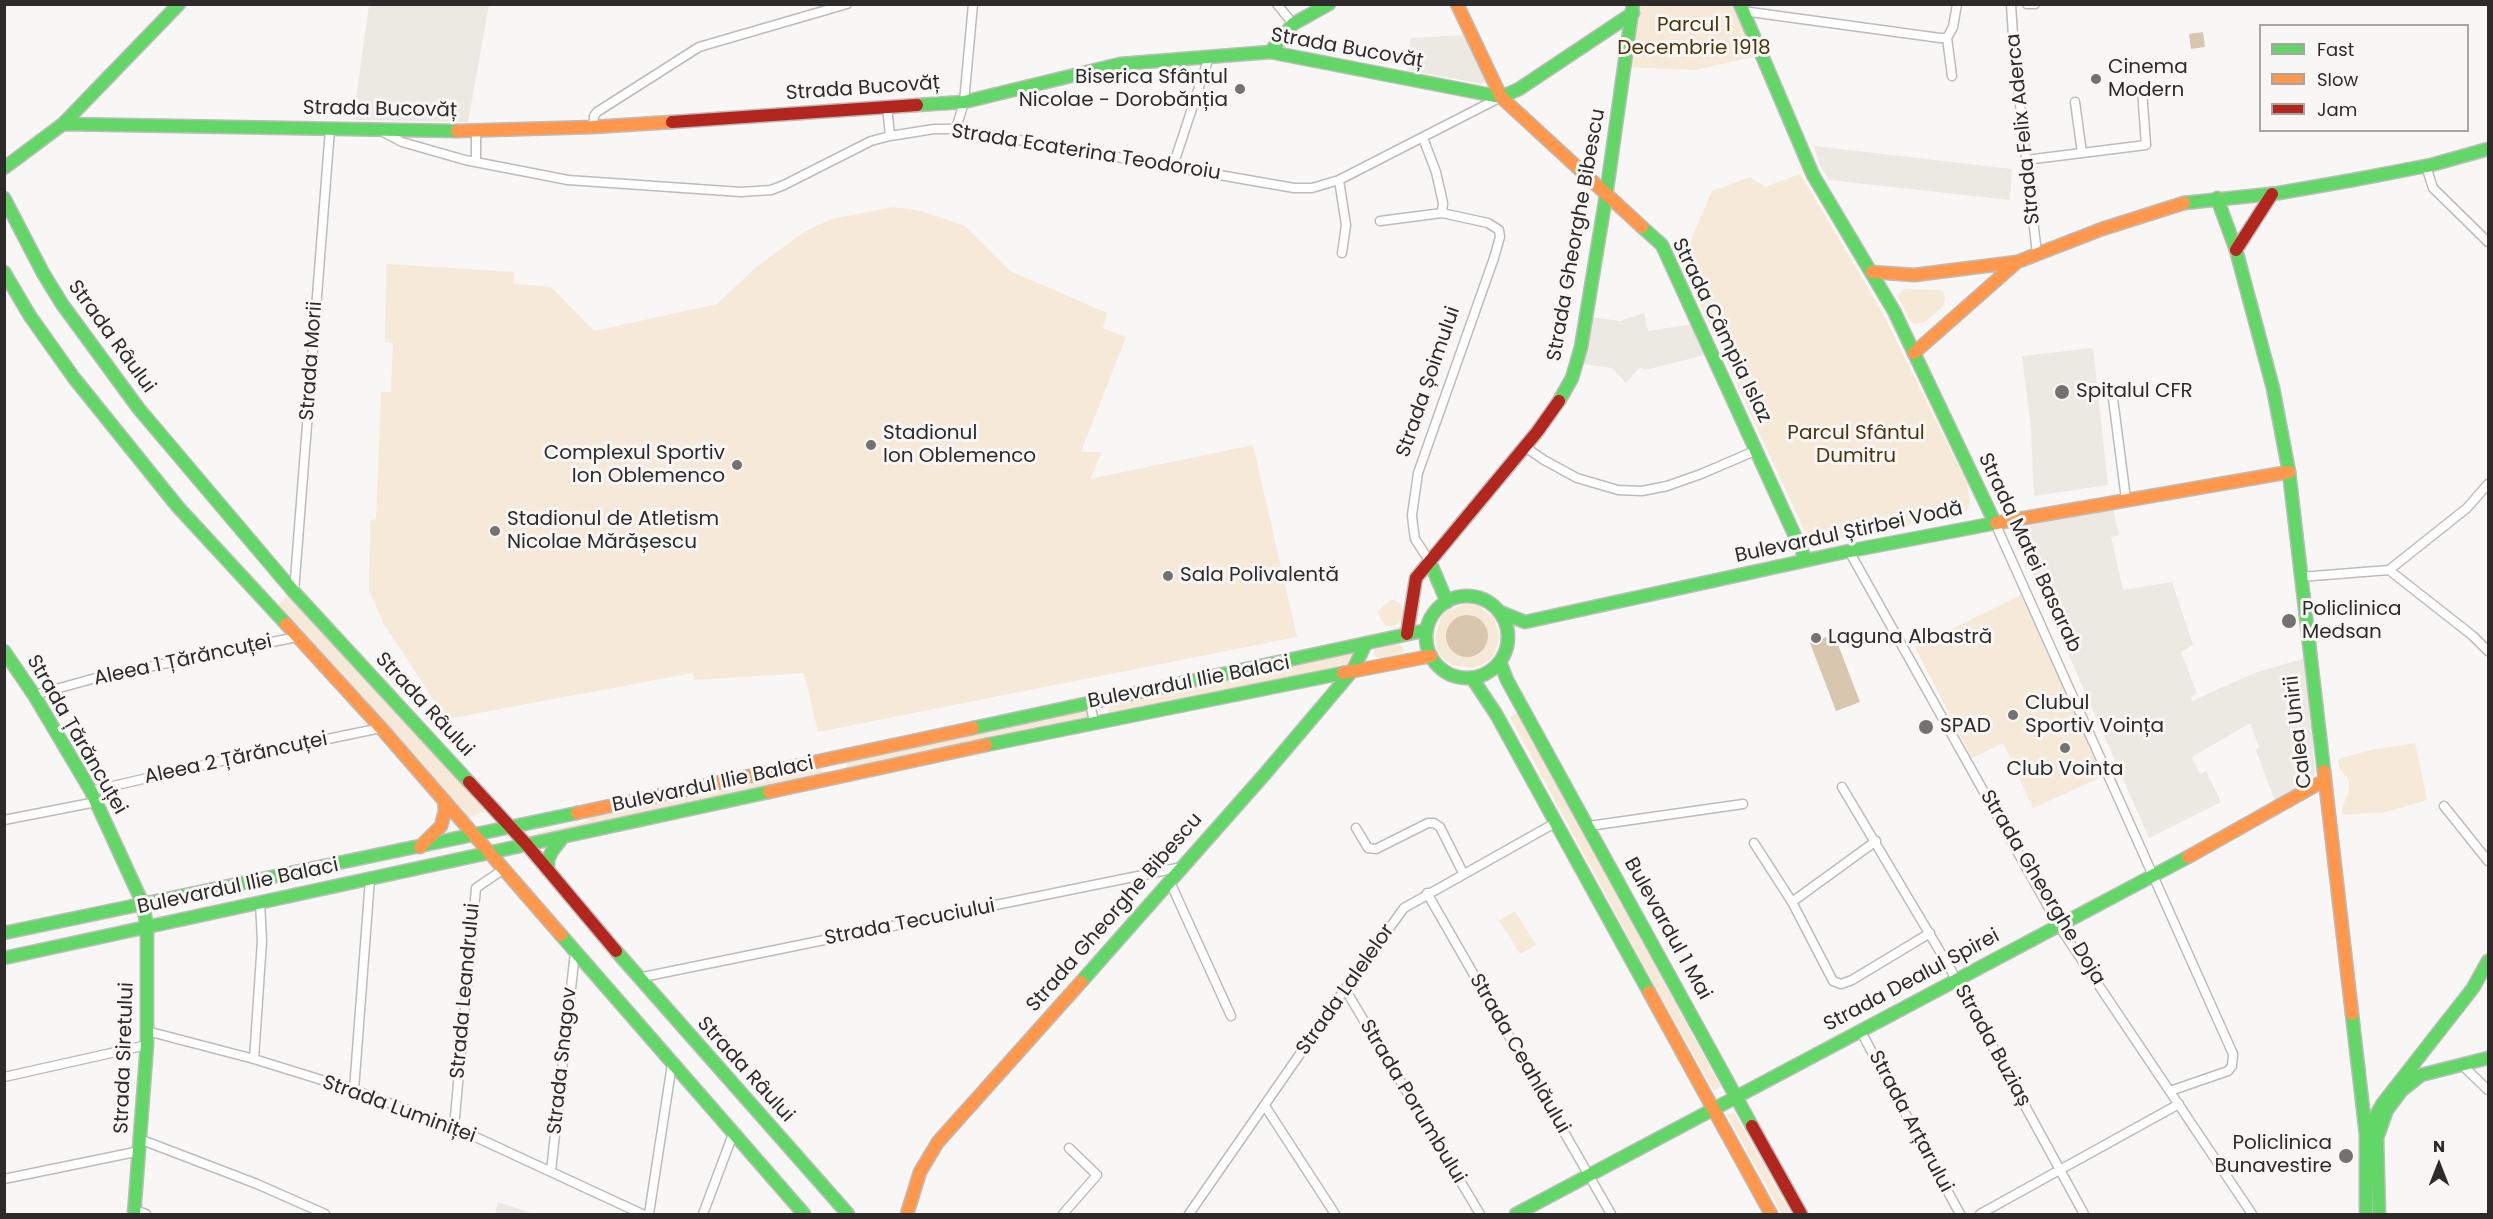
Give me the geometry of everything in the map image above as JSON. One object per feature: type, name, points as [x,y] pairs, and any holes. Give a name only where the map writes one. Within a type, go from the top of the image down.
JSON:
[{"type":"street","points":[[4,168],[63,124],[179,4]]},
{"type":"street","points":[[593,127],[594,116],[597,112],[699,47],[847,4]]},
{"type":"street","points":[[956,129],[964,102],[973,4]]},
{"type":"street","points":[[1277,4],[1293,24]]},
{"type":"street","points":[[1270,52],[1293,24],[1329,4]]},
{"type":"street","name":"Strada Câmpia Islaz","points":[[1457,4],[1500,98],[1662,245],[1806,560]]},
{"type":"street","points":[[1952,76],[1947,38],[1953,27],[1957,4]]},
{"type":"street","name":"Strada Felix Aderca","points":[[2011,4],[2037,254]]},
{"type":"street","points":[[2027,4],[2035,4]]},
{"type":"street","points":[[1741,8],[1947,38]]},
{"type":"street","name":"Strada Matei Basarab","points":[[1741,8],[1813,175],[1894,311],[1995,523],[2234,1053],[2229,1071],[2170,1091]]},
{"type":"street","points":[[1500,98],[1515,91],[1633,9]]},
{"type":"street","name":"Strada Gheorghe Bibescu","points":[[1407,634],[1416,578],[1525,447],[1559,402],[1572,378],[1581,346],[1606,196],[1633,9]]},
{"type":"street","name":"Strada Bucovăț","points":[[63,124],[382,131],[593,127],[964,102],[1120,64],[1270,52],[1500,98]]},
{"type":"street","points":[[1173,166],[1209,57]]},
{"type":"street","points":[[2026,160],[2146,145],[2142,90]]},
{"type":"street","name":"Strada Ecaterina Teodoroiu","points":[[382,131],[402,142],[476,162],[568,180],[741,192],[760,191],[784,185],[871,141],[934,129],[956,129],[1294,188],[1312,188],[1340,180],[1500,98]]},
{"type":"street","points":[[2075,102],[2082,153]]},
{"type":"street","points":[[887,106],[890,136]]},
{"type":"street","name":"Strada Morii","points":[[294,592],[330,129]]},
{"type":"street","points":[[476,131],[476,162]]},
{"type":"street","points":[[1423,138],[1436,172],[1443,203],[1442,213]]},
{"type":"street","points":[[1872,272],[1914,275],[2016,262],[2102,229],[2169,207],[2217,198],[2272,194],[2426,166],[2488,148]]},
{"type":"street","points":[[2426,166],[2433,188],[2488,242]]},
{"type":"street","points":[[1340,180],[1347,225],[1342,253]]},
{"type":"street","points":[[2236,250],[2272,194]]},
{"type":"street","name":"Strada Râului","points":[[4,198],[43,273],[98,356],[139,409],[294,592],[527,845],[638,978],[848,1215]]},
{"type":"street","name":"Calea Unirii","points":[[2217,198],[2236,250],[2273,388],[2289,472],[2325,780],[2372,1137],[2379,1215]]},
{"type":"street","name":"Strada Șoimului","points":[[1380,221],[1442,213],[1497,227],[1500,237],[1418,473],[1413,525],[1414,539],[1430,562],[1447,602]]},
{"type":"street","points":[[1914,353],[2016,262]]},
{"type":"street","points":[[4,272],[30,315],[68,369],[178,507],[381,728],[804,1215]]},
{"type":"street","points":[[2112,391],[2126,499]]},
{"type":"street","points":[[1525,447],[1577,478],[1618,490],[1642,491],[1692,477],[1757,450]]},
{"type":"street","name":"Bulevardul Știrbei Vodă","points":[[1526,622],[1849,551],[2126,499],[2289,472]]},
{"type":"street","points":[[2300,577],[2389,570],[2467,508],[2488,484]]},
{"type":"street","name":"Strada Gheorghe Doja","points":[[1849,551],[2059,926],[2252,1215]]},
{"type":"street","points":[[2389,570],[2474,636],[2488,651]]},
{"type":"street","points":[[1500,612],[1508,630],[1508,640],[1500,662],[1488,673],[1472,678],[1462,678],[1444,671],[1431,656],[1426,639],[1434,614],[1447,602],[1458,597],[1469,596],[1481,598],[1500,612],[1526,622],[1508,640]]},
{"type":"street","name":"Bulevardul Ilie Balaci","points":[[4,933],[474,836],[1427,630]]},
{"type":"street","name":"Aleea 1 Țărăncuței","points":[[34,695],[103,676],[297,637]]},
{"type":"street","points":[[1366,644],[1370,667]]},
{"type":"street","name":"Strada Gheorghe Bibescu","points":[[906,1215],[920,1172],[938,1142],[1170,882],[1353,670],[1366,644]]},
{"type":"street","name":"Strada Țărăncuței","points":[[4,651],[34,695],[94,797],[142,904]]},
{"type":"street","name":"Bulevardul Ilie Balaci","points":[[4,958],[1094,722],[1431,656]]},
{"type":"street","name":"Bulevardul 1 Mai","points":[[1500,662],[1507,680],[1801,1215]]},
{"type":"street","points":[[1472,678],[1497,714],[1771,1215]]},
{"type":"street","points":[[1090,703],[1094,722]]},
{"type":"street","name":"Aleea 2 Țărăncuței","points":[[4,820],[230,759],[381,728]]},
{"type":"street","name":"Strada Dealul Spirei","points":[[1516,1215],[2153,876],[2325,780]]},
{"type":"street","name":"Strada Buziaș","points":[[1842,787],[1930,933],[2084,1215]]},
{"type":"street","points":[[420,847],[441,826],[445,811],[444,801]]},
{"type":"street","points":[[1588,826],[1743,804]]},
{"type":"street","points":[[2444,806],[2488,861]]},
{"type":"street","points":[[1356,828],[1368,848],[1376,849],[1428,823],[1434,823],[1440,827],[1463,873]]},
{"type":"street","name":"Strada Lalelelor","points":[[1189,1215],[1345,989],[1404,908],[1555,823]]},
{"type":"street","points":[[548,870],[548,860],[552,851],[563,837]]},
{"type":"street","points":[[1792,902],[1876,841]]},
{"type":"street","points":[[1754,843],[1792,902],[1833,981],[1841,984],[1930,933]]},
{"type":"street","name":"Strada Tecuciului","points":[[638,978],[1183,867]]},
{"type":"street","name":"Strada Leandrului","points":[[454,1127],[476,888],[504,869]]},
{"type":"street","points":[[354,1090],[370,879]]},
{"type":"street","points":[[1170,882],[1231,1016]]},
{"type":"street","name":"Strada Ceahlăului","points":[[1427,893],[1611,1215]]},
{"type":"street","points":[[254,1059],[262,941],[260,902]]},
{"type":"street","name":"Strada Siretului","points":[[138,1213],[147,1045],[147,927],[142,904]]},
{"type":"street","name":"Strada Snagov","points":[[551,1171],[575,952]]},
{"type":"street","points":[[2372,1137],[2382,1102],[2473,988],[2488,962]]},
{"type":"street","name":"Strada Porumbului","points":[[1345,989],[1480,1215]]},
{"type":"street","name":"Strada Arțarului","points":[[1860,1030],[1960,1215]]},
{"type":"street","name":"Strada Luminiței","points":[[147,1031],[254,1059],[354,1090],[454,1127],[642,1215]]},
{"type":"street","points":[[4,1077],[147,1045]]},
{"type":"street","points":[[2372,1137],[2386,1110],[2412,1081],[2432,1072],[2488,1058]]},
{"type":"street","points":[[649,1215],[672,1064]]},
{"type":"street","points":[[2462,1065],[2488,1090]]},
{"type":"street","points":[[1980,1215],[2179,1104]]},
{"type":"street","points":[[1264,1106],[1335,1215]]},
{"type":"street","points":[[703,1215],[733,1134]]},
{"type":"street","name":"Calea Unirii","points":[[2366,1215],[2372,1137]]},
{"type":"street","points":[[4,1179],[141,1146],[257,1184],[325,1215]]},
{"type":"street","points":[[1063,1215],[1097,1175],[1069,1148]]},
{"type":"shaded area","points":[[369,5],[489,5],[468,122],[353,120]]},
{"type":"shaded area","points":[[2203,32],[2205,47],[2191,49],[2189,34]]},
{"type":"shaded area","points":[[1467,35],[1486,79],[1482,84],[1408,70],[1410,38]]},
{"type":"shaded area","points":[[1814,146],[2012,169],[2010,200],[1829,180],[1820,166]]},
{"type":"shaded area","points":[[1644,313],[1648,331],[1694,324],[1709,354],[1645,370],[1640,367],[1626,383],[1612,368],[1583,364],[1590,317],[1620,321]]},
{"type":"shaded area","name":"Spitalul CFR","points":[[2093,348],[2108,485],[2034,496],[2031,429],[2022,356]]},
{"type":"shaded area","points":[[2113,509],[2119,535],[2111,537],[2123,590],[2172,582],[2193,645],[2181,652],[2197,693],[2191,697],[2192,701],[2257,672],[2306,658],[2315,773],[2311,782],[2276,804],[2256,750],[2259,747],[2250,723],[2192,757],[2200,774],[2206,771],[2221,802],[2149,838],[2020,544],[2029,526]]},
{"type":"shaded area","points":[[1467,615],[1482,621],[1488,636],[1482,651],[1467,657],[1452,651],[1446,636],[1452,621]]},
{"type":"shaded area","points":[[1834,634],[1860,702],[1836,711],[1810,643]]},
{"type":"shaded area","points":[[498,1202],[531,1213],[495,1214]]},
{"type":"green space","name":"Parcul 1 Decembrie 1918","points":[[1634,5],[1740,5],[1762,55],[1695,70],[1625,67]]},
{"type":"green space","name":"Parcul Sfântul Dumitru","points":[[1800,174],[1881,310],[1967,483],[1970,501],[1967,510],[1962,514],[1811,545],[1681,263],[1712,191],[1750,177],[1765,187]]},
{"type":"green space","name":"Complexul Sportiv Ion Oblemenco","points":[[893,207],[921,211],[965,226],[1010,271],[1107,313],[1103,328],[1126,337],[1081,452],[1102,452],[1090,479],[1253,445],[1297,637],[818,732],[804,673],[694,680],[693,673],[431,722],[426,717],[436,704],[384,624],[369,590],[370,521],[376,519],[381,392],[391,392],[393,343],[385,342],[386,264],[514,272],[514,284],[551,287],[594,331],[717,304],[756,267],[804,232],[832,219]]},
{"type":"green space","points":[[1904,289],[1940,290],[1944,292],[1945,300],[1942,307],[1925,322],[1915,324],[1910,321],[1898,296]]},
{"type":"green space","points":[[289,595],[485,811],[469,818],[382,719],[276,606]]},
{"type":"green space","name":"Clubul Sportiv Voința","points":[[2021,595],[2104,776],[2033,808],[2003,743],[1972,758],[1915,647]]},
{"type":"green space","points":[[1392,599],[1401,604],[1404,610],[1403,621],[1392,627],[1384,625],[1377,612]]},
{"type":"green space","points":[[1467,603],[1478,605],[1494,618],[1500,638],[1492,658],[1473,668],[1452,665],[1443,659],[1437,650],[1435,639],[1440,619],[1447,611]],"holes":[[[1469,615],[1487,632],[1486,645],[1477,655],[1463,657],[1451,649],[1450,623],[1456,618]]]},
{"type":"green space","points":[[1394,644],[1401,645],[1404,649],[1403,653],[1383,658],[1377,658],[1374,654],[1374,650]]},
{"type":"green space","points":[[1350,653],[1356,657],[1352,664],[1110,713],[1108,710],[1110,706],[1117,703]]},
{"type":"green space","points":[[1088,710],[1094,716],[848,771],[846,768],[848,761]]},
{"type":"green space","points":[[1517,713],[1721,1087],[1714,1091],[1659,994],[1510,717]]},
{"type":"green space","points":[[2415,743],[2427,800],[2386,812],[2343,815],[2342,808],[2349,791],[2349,781],[2339,767],[2338,759],[2371,750]]},
{"type":"green space","points":[[819,768],[825,773],[822,777],[541,838],[538,836],[538,833],[582,823],[591,817]]},
{"type":"green space","points":[[1515,911],[1536,945],[1520,954],[1499,920]]},
{"type":"green space","points":[[1734,1112],[1791,1214],[1782,1214],[1727,1115]]},
{"type":"traffic: fast","points":[[4,168],[63,124],[179,4]]},
{"type":"traffic: fast","points":[[1270,52],[1293,24],[1329,4]]},
{"type":"traffic: fast","points":[[1559,401],[1572,378],[1581,347],[1606,196],[1633,4]]},
{"type":"traffic: fast","points":[[1740,4],[1813,175],[1894,311],[1995,523]]},
{"type":"traffic: fast","points":[[917,105],[964,102],[1120,64],[1270,52],[1501,97],[1519,89],[1633,13]]},
{"type":"traffic: fast","points":[[63,124],[457,131]]},
{"type":"traffic: fast","points":[[2184,203],[2279,193],[2353,180],[2431,165],[2488,149]]},
{"type":"traffic: fast","points":[[4,198],[62,304],[139,409],[294,592],[469,782]]},
{"type":"traffic: fast","points":[[2217,198],[2236,250],[2273,388],[2289,472],[2324,771]]},
{"type":"traffic: fast","points":[[1642,227],[1662,245],[1806,560]]},
{"type":"traffic: fast","points":[[4,272],[30,316],[74,378],[178,507],[286,624]]},
{"type":"traffic: fast","points":[[1500,612],[1525,622],[1849,551],[1996,523]]},
{"type":"traffic: fast","points":[[1430,562],[1447,602]]},
{"type":"traffic: fast","points":[[1467,596],[1483,599],[1496,608],[1505,621],[1508,637],[1505,653],[1496,666],[1483,675],[1467,678],[1451,675],[1438,666],[1429,653],[1426,637],[1429,621],[1438,608],[1451,599],[1467,596]]},
{"type":"traffic: fast","points":[[973,728],[1427,630]]},
{"type":"traffic: fast","points":[[1081,982],[1264,775],[1353,670],[1366,643]]},
{"type":"traffic: fast","points":[[4,651],[34,695],[91,791],[143,904],[147,927],[147,1045],[134,1214]]},
{"type":"traffic: fast","points":[[1500,662],[1507,680],[1752,1126]]},
{"type":"traffic: fast","points":[[986,745],[1343,673]]},
{"type":"traffic: fast","points":[[1472,678],[1496,714],[1649,992]]},
{"type":"traffic: fast","points":[[4,958],[769,792]]},
{"type":"traffic: fast","points":[[4,933],[577,813]]},
{"type":"traffic: fast","points":[[548,870],[548,860],[552,851],[563,837]]},
{"type":"traffic: fast","points":[[1516,1214],[2188,857]]},
{"type":"traffic: fast","points":[[561,935],[804,1214]]},
{"type":"traffic: fast","points":[[616,951],[848,1214]]},
{"type":"traffic: fast","points":[[2366,1133],[2383,1103],[2473,988],[2488,961]]},
{"type":"traffic: fast","points":[[2352,1014],[2366,1135],[2366,1214]]},
{"type":"traffic: fast","points":[[2379,1214],[2377,1138],[2387,1110],[2402,1090],[2421,1075],[2488,1058]]},
{"type":"traffic: slow","points":[[1457,4],[1501,97],[1642,227]]},
{"type":"traffic: slow","points":[[457,131],[672,122]]},
{"type":"traffic: slow","points":[[1872,272],[1914,275],[2017,262],[2102,229],[2184,203]]},
{"type":"traffic: slow","points":[[1914,353],[2016,263]]},
{"type":"traffic: slow","points":[[1996,523],[2289,472]]},
{"type":"traffic: slow","points":[[286,624],[381,728],[561,935]]},
{"type":"traffic: slow","points":[[1343,673],[1431,656]]},
{"type":"traffic: slow","points":[[577,813],[973,728]]},
{"type":"traffic: slow","points":[[769,792],[986,745]]},
{"type":"traffic: slow","points":[[2324,771],[2352,1014]]},
{"type":"traffic: slow","points":[[2188,857],[2325,780]]},
{"type":"traffic: slow","points":[[420,847],[441,826],[445,811],[444,800]]},
{"type":"traffic: slow","points":[[907,1214],[920,1172],[938,1142],[1081,982]]},
{"type":"traffic: slow","points":[[1649,992],[1771,1214]]},
{"type":"traffic: jam","points":[[672,122],[917,105]]},
{"type":"traffic: jam","points":[[2236,250],[2272,194]]},
{"type":"traffic: jam","points":[[1407,634],[1416,578],[1537,432],[1559,401]]},
{"type":"traffic: jam","points":[[469,782],[527,845],[616,951]]},
{"type":"traffic: jam","points":[[1752,1126],[1801,1214]]},
{"type":"place","name":"Cinema Modern","points":[[2096,79]]},
{"type":"place","name":"Biserica Sfântul Nicolae - Dorobănția","points":[[1240,89]]},
{"type":"place","name":"Spitalul CFR","points":[[2062,392]]},
{"type":"place","name":"Stadionul Ion Oblemenco","points":[[871,445]]},
{"type":"place","name":"Complexul Sportiv Ion Oblemenco","points":[[737,465]]},
{"type":"place","name":"Stadionul de Atletism Nicolae Mărășescu","points":[[495,531]]},
{"type":"place","name":"Sala Polivalentă","points":[[1168,576]]},
{"type":"place","name":"Policlinica Medsan","points":[[2289,621]]},
{"type":"place","name":"Laguna Albastră","points":[[1816,638]]},
{"type":"place","name":"Clubul Sportiv Voința","points":[[2013,715]]},
{"type":"place","name":"SPAD","points":[[1926,727]]},
{"type":"place","name":"Club Vointa","points":[[2065,748]]},
{"type":"place","name":"Policlinica Bunavestire","points":[[2346,1156]]}]
